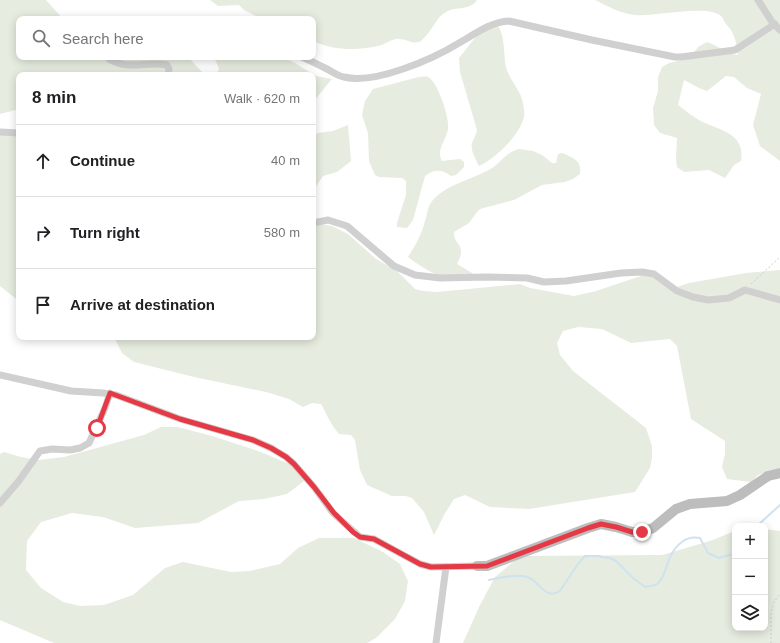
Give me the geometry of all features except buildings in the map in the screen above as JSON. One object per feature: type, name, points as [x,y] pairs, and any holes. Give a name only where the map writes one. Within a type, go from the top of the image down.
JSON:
[{"type":"street","points":[[758,0],[774,24],[780,30]]},
{"type":"street","points":[[308,60],[341,77],[349,79],[380,76],[425,62],[486,27],[500,21],[509,21],[592,40],[675,57],[682,57],[735,50],[774,24]]},
{"type":"street","points":[[111,60],[122,65],[167,65],[168,72]]},
{"type":"street","points":[[0,132],[16,133]]},
{"type":"street","points":[[316,222],[328,220],[347,226],[394,266],[415,275],[440,278],[526,278],[544,282],[566,281],[621,273],[642,272],[654,274],[677,291],[693,297],[708,300],[729,298],[745,290],[780,300]]},
{"type":"street","points":[[0,375],[71,391],[110,393],[180,419],[253,440],[271,448],[294,464],[334,513],[360,537],[374,539],[420,564],[431,567],[487,566],[601,524],[632,532],[642,532],[653,528],[676,509],[690,504],[728,501],[740,495],[768,476],[780,473]]},
{"type":"street","points":[[0,503],[18,482],[40,451],[52,449],[70,450],[80,448],[89,443],[110,393]]},
{"type":"street","points":[[436,643],[446,567]]},
{"type":"path","points":[[745,290],[780,257]]},
{"type":"path","points":[[771,643],[771,614],[774,602],[780,594]]},
{"type":"shaded area","points":[[0,0],[46,0],[60,16],[16,16],[16,60],[191,60],[203,72],[16,72],[16,110],[0,114]]},
{"type":"shaded area","points":[[210,0],[477,0],[471,6],[446,12],[436,21],[425,37],[419,42],[397,39],[382,45],[355,49],[330,47],[316,42],[316,16],[256,16],[244,10],[239,5],[218,6]]},
{"type":"shaded area","points":[[595,0],[780,0],[780,161],[760,146],[753,125],[761,94],[747,88],[734,77],[726,76],[707,91],[684,80],[678,105],[699,120],[729,133],[735,138],[741,151],[741,161],[734,165],[725,178],[709,170],[684,172],[677,167],[677,138],[660,133],[654,125],[653,108],[658,91],[658,77],[662,67],[669,63],[687,59],[698,47],[707,42],[730,53],[738,55],[733,34],[722,17],[714,13],[693,11],[635,15],[620,11]]},
{"type":"shaded area","points":[[487,23],[496,23],[501,33],[504,44],[506,67],[522,99],[524,117],[517,132],[506,146],[492,158],[479,166],[472,149],[472,143],[477,130],[460,72],[459,58]]},
{"type":"shaded area","points":[[215,60],[288,60],[310,72],[218,72],[219,69]]},
{"type":"shaded area","points":[[316,76],[332,79],[316,98]]},
{"type":"shaded area","points":[[419,77],[428,77],[432,80],[445,109],[448,129],[440,153],[442,161],[460,159],[464,162],[464,167],[456,175],[451,176],[441,171],[435,171],[425,176],[413,220],[407,228],[397,227],[406,195],[406,181],[402,178],[379,177],[375,175],[369,161],[368,133],[362,115],[365,101],[373,89]]},
{"type":"shaded area","points":[[348,125],[351,161],[337,172],[323,176],[316,186],[316,134],[333,131]]},
{"type":"shaded area","points":[[0,133],[16,133],[16,299],[0,286]]},
{"type":"shaded area","points":[[519,149],[533,151],[542,155],[552,163],[556,163],[558,154],[562,153],[576,160],[580,166],[580,174],[565,182],[542,185],[514,200],[480,209],[469,223],[454,232],[454,237],[461,248],[460,257],[457,264],[472,273],[474,277],[472,281],[454,280],[438,275],[408,257],[416,244],[424,226],[429,206],[434,199],[449,188],[492,168],[511,152]]},
{"type":"shaded area","points":[[319,224],[332,226],[348,234],[376,259],[397,271],[415,289],[423,291],[437,292],[520,284],[530,288],[574,296],[596,291],[650,273],[674,288],[689,283],[746,273],[780,270],[780,468],[758,475],[751,482],[727,479],[722,467],[725,454],[725,441],[691,419],[677,346],[670,339],[631,343],[602,329],[578,327],[563,331],[557,343],[560,355],[573,371],[646,428],[652,446],[652,458],[650,468],[635,492],[529,509],[490,507],[465,495],[454,499],[434,535],[424,512],[412,498],[406,496],[392,496],[367,485],[360,470],[355,440],[351,435],[339,434],[331,423],[321,404],[312,403],[303,407],[289,399],[266,392],[194,377],[134,362],[122,353],[116,340],[316,340],[316,226]]},
{"type":"shaded area","points":[[161,427],[178,427],[258,451],[299,468],[304,481],[287,494],[264,499],[239,501],[198,523],[135,528],[103,517],[72,513],[41,522],[27,541],[26,570],[41,588],[63,602],[80,606],[104,605],[133,595],[165,568],[183,562],[231,572],[250,571],[280,564],[298,548],[319,538],[354,538],[383,552],[400,564],[408,581],[405,601],[395,619],[376,638],[367,643],[54,643],[0,620],[0,454],[4,452],[38,460],[64,457],[144,435]]},
{"type":"shaded area","points":[[768,529],[780,531],[780,643],[463,643],[479,607],[495,577],[520,556],[662,555],[710,541],[732,532],[732,631],[768,631]]},
{"type":"waterway","points":[[760,523],[780,505]]},
{"type":"waterway","points":[[489,580],[523,576],[531,579],[546,592],[555,593],[560,591],[585,556],[600,556],[616,561],[633,578],[645,587],[656,585],[661,580],[672,552],[686,540],[700,538],[708,553],[719,558],[732,554]]},
{"type":"route","points":[[97,428],[110,393],[180,419],[253,440],[271,448],[294,464],[334,513],[360,537],[374,539],[420,564],[431,567],[487,566],[601,524],[632,532],[642,532]]}]
